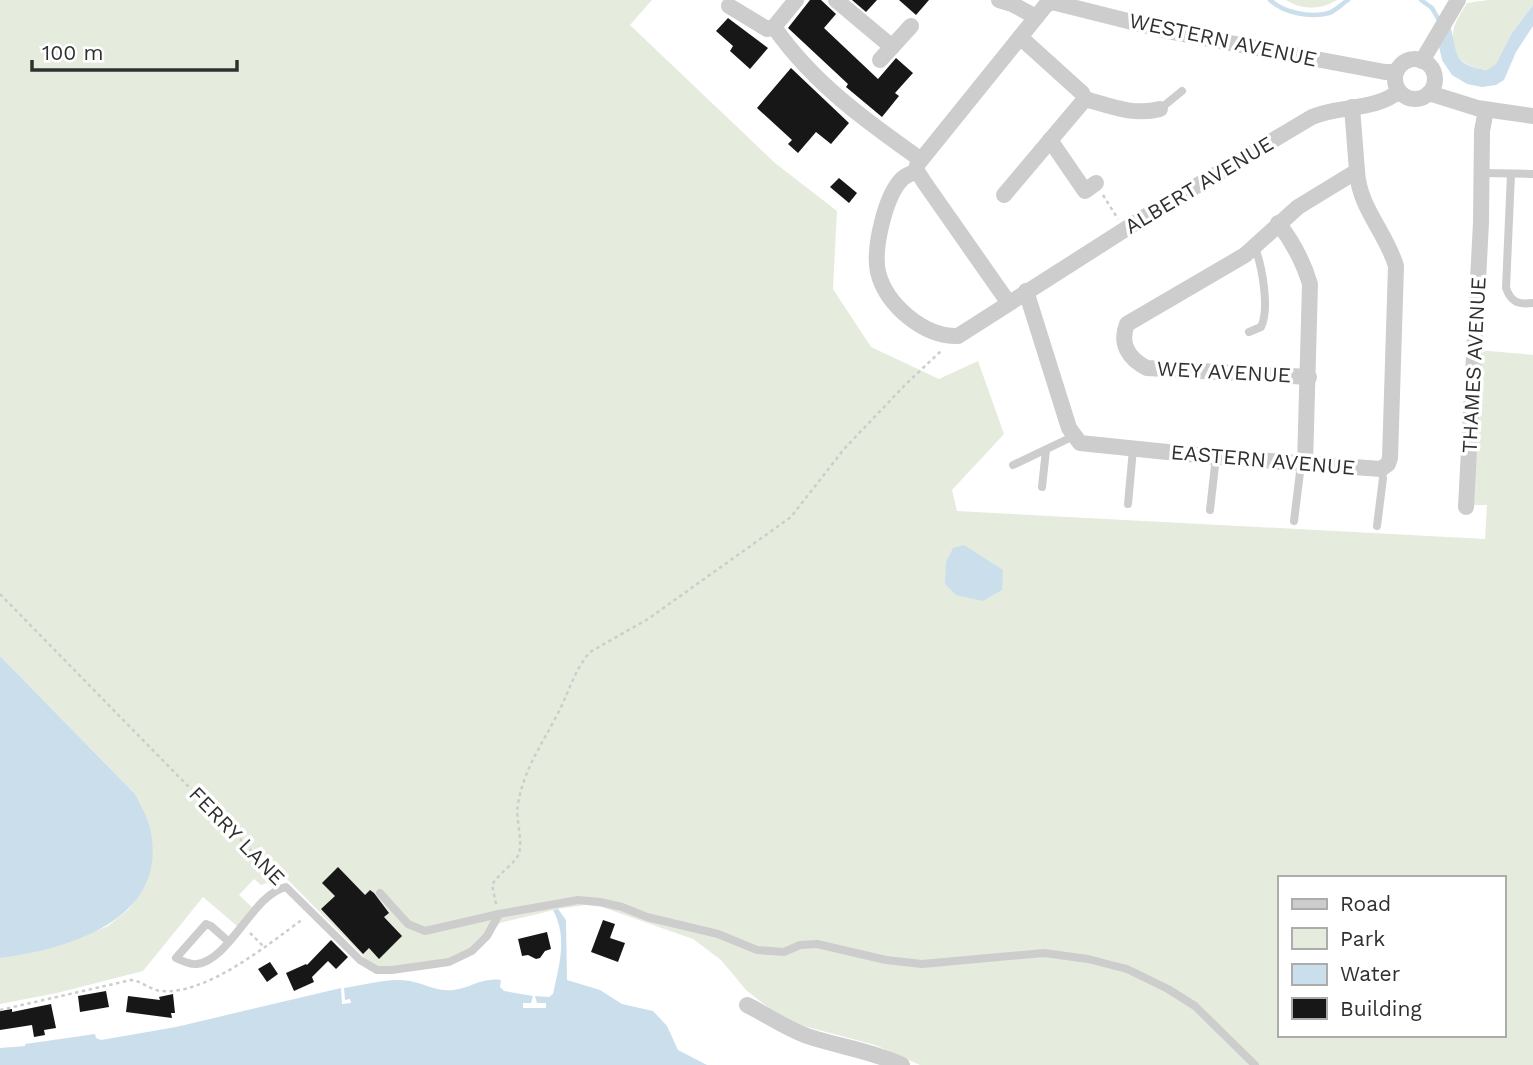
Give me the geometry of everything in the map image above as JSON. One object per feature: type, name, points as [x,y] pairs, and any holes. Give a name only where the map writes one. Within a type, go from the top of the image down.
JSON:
[{"type":"street","points":[[725,3],[768,29],[774,27],[796,0]]},
{"type":"street","points":[[836,0],[892,47]]},
{"type":"street","points":[[999,0],[1036,17]]},
{"type":"street","name":"WESTERN AVENUE","points":[[958,335],[941,335],[915,321],[897,307],[877,270],[879,236],[889,203],[902,179],[918,165],[1046,5],[1052,2],[1241,47],[1396,72]]},
{"type":"street","points":[[1422,61],[1454,6]]},
{"type":"street","points":[[880,61],[911,26]]},
{"type":"street","points":[[774,27],[806,67],[918,165],[1008,302]]},
{"type":"street","points":[[1020,37],[1086,99],[1131,112],[1147,113],[1160,109]]},
{"type":"street","points":[[1429,93],[1435,78],[1433,71],[1422,61],[1406,61],[1396,72],[1395,80],[1399,91],[1408,98],[1415,99],[1429,93],[1486,110],[1533,116]]},
{"type":"street","name":"ALBERT AVENUE","points":[[958,335],[1312,117],[1327,111],[1386,100],[1399,91]]},
{"type":"street","points":[[1004,195],[1086,99]]},
{"type":"street","name":"EASTERN AVENUE","points":[[1074,436],[1080,443],[1090,445],[1216,457],[1381,469],[1388,464],[1396,266],[1361,197],[1352,107]]},
{"type":"street","name":"THAMES AVENUE","points":[[1466,507],[1481,223],[1482,131],[1486,110]]},
{"type":"street","points":[[1050,140],[1085,191],[1096,183]]},
{"type":"street","points":[[1255,248],[1278,223],[1298,207],[1357,171]]},
{"type":"street","points":[[1278,223],[1290,238],[1304,264],[1310,284],[1309,377],[1303,464]]},
{"type":"street","name":"WEY AVENUE","points":[[1255,248],[1128,324],[1125,329],[1131,358],[1147,368],[1309,377]]},
{"type":"street","points":[[1026,291],[1069,428],[1074,436]]},
{"type":"street","points":[[747,1005],[783,1026],[808,1036],[872,1052],[902,1065]]},
{"type":"lane","points":[[1160,109],[1182,91]]},
{"type":"lane","points":[[1482,173],[1533,174]]},
{"type":"lane","points":[[1511,174],[1506,288],[1513,301],[1521,304],[1533,303]]},
{"type":"lane","points":[[1249,332],[1261,327],[1265,314],[1255,248]]},
{"type":"lane","points":[[1013,465],[1074,436]]},
{"type":"lane","points":[[1128,504],[1133,449]]},
{"type":"lane","points":[[1042,487],[1046,450]]},
{"type":"lane","points":[[1210,510],[1216,457]]},
{"type":"lane","points":[[1294,521],[1303,464]]},
{"type":"lane","points":[[1377,526],[1383,478],[1381,469]]},
{"type":"lane","points":[[228,941],[206,924],[176,958],[191,964],[207,961],[228,941],[242,926],[269,893],[286,887]]},
{"type":"lane","name":"FERRY LANE","points":[[286,887],[366,966],[377,970],[450,962],[472,951],[487,936],[499,914]]},
{"type":"lane","points":[[380,893],[408,924],[425,931],[578,900],[600,902],[718,934],[757,950],[784,952],[817,944],[886,960],[922,964],[1044,953],[1088,959],[1128,969],[1195,1006],[1255,1065]]},
{"type":"path","points":[[1096,183],[1125,230]]},
{"type":"path","points":[[499,914],[492,885],[498,874],[513,863],[519,853],[517,806],[528,766],[558,714],[583,660],[590,652],[648,619],[791,517],[844,449],[906,384],[958,335]]},
{"type":"path","name":"FERRY LANE","points":[[0,593],[286,887]]},
{"type":"path","points":[[0,1010],[131,980],[163,991],[200,985],[264,947],[312,913]]},
{"type":"path","points":[[242,926],[264,947]]},
{"type":"green space","points":[[0,0],[652,0],[630,25],[775,163],[837,211],[833,289],[871,347],[939,379],[978,361],[1004,434],[952,490],[957,511],[1485,539],[1487,505],[1470,505],[1478,350],[1533,355],[1533,1065],[920,1065],[875,1045],[785,1021],[746,990],[721,960],[693,939],[602,907],[585,905],[558,909],[500,923],[472,951],[449,962],[377,970],[285,877],[261,885],[254,879],[239,895],[252,907],[237,926],[203,897],[143,971],[0,1004],[0,958],[82,937],[108,926],[129,909],[144,887],[152,860],[135,794],[0,656]]},
{"type":"green space","points":[[1286,0],[1337,0],[1311,8]]},
{"type":"green space","points":[[1533,0],[1533,5],[1512,33],[1496,65],[1487,70],[1466,64],[1457,56],[1453,30],[1467,3]]},
{"type":"water","points":[[1533,5],[1533,26],[1516,52],[1504,80],[1496,85],[1482,87],[1467,84],[1452,75],[1442,60],[1438,42],[1449,22],[1457,55],[1466,64],[1487,70],[1496,64],[1512,33]]},
{"type":"water","points":[[964,545],[1003,570],[1002,590],[983,601],[956,595],[945,584],[946,562],[953,548]]},
{"type":"water","points":[[0,656],[135,794],[150,828],[152,863],[144,888],[128,909],[107,925],[54,947],[0,958]]},
{"type":"water","points":[[558,909],[566,920],[567,980],[600,990],[622,1004],[653,1011],[667,1026],[678,1050],[707,1065],[0,1065],[0,1048],[95,1034],[96,1038],[101,1040],[176,1027],[341,988],[342,1004],[351,1003],[350,999],[345,1000],[344,988],[386,981],[410,981],[447,990],[488,980],[501,980],[500,987],[504,991],[533,996],[531,1003],[523,1003],[523,1008],[546,1008],[546,1003],[537,1003],[535,996],[549,997],[553,994],[561,952],[558,920],[553,910]]},
{"type":"building","points":[[810,0],[821,0],[836,14],[824,28],[878,79],[896,58],[913,73],[895,93],[899,96],[882,117],[846,87],[848,84],[788,28]]},
{"type":"building","points":[[852,0],[877,0],[866,12]]},
{"type":"building","points":[[899,0],[929,0],[916,15]]},
{"type":"building","points":[[728,18],[768,48],[750,69],[730,51],[733,46],[716,31]]},
{"type":"building","points":[[791,68],[849,123],[831,144],[816,132],[798,153],[788,144],[792,140],[757,108]]},
{"type":"building","points":[[839,178],[857,193],[849,203],[830,187]]},
{"type":"building","points":[[338,867],[365,895],[370,890],[374,893],[389,913],[384,917],[402,936],[379,959],[369,948],[363,954],[321,909],[335,896],[322,883]]},
{"type":"building","points":[[603,920],[615,924],[610,938],[625,943],[618,962],[591,952]]},
{"type":"building","points":[[547,932],[551,949],[536,959],[528,955],[522,956],[518,939]]},
{"type":"building","points":[[331,940],[348,957],[336,969],[328,961],[312,977],[314,982],[294,991],[286,973],[307,965]]},
{"type":"building","points":[[270,962],[278,974],[267,982],[258,969]]},
{"type":"building","points":[[106,991],[109,1007],[80,1012],[78,996]]},
{"type":"building","points":[[173,994],[175,1013],[171,1013],[172,1018],[126,1012],[128,996],[160,1000],[159,997]]},
{"type":"building","points":[[51,1004],[56,1028],[44,1030],[45,1035],[34,1037],[32,1025],[0,1030],[0,1011],[12,1009],[12,1012]]},
{"type":"waterway","points":[[1270,0],[1290,11],[1314,15],[1331,12],[1348,0]]},
{"type":"waterway","points":[[1421,0],[1432,8],[1440,22]]}]
